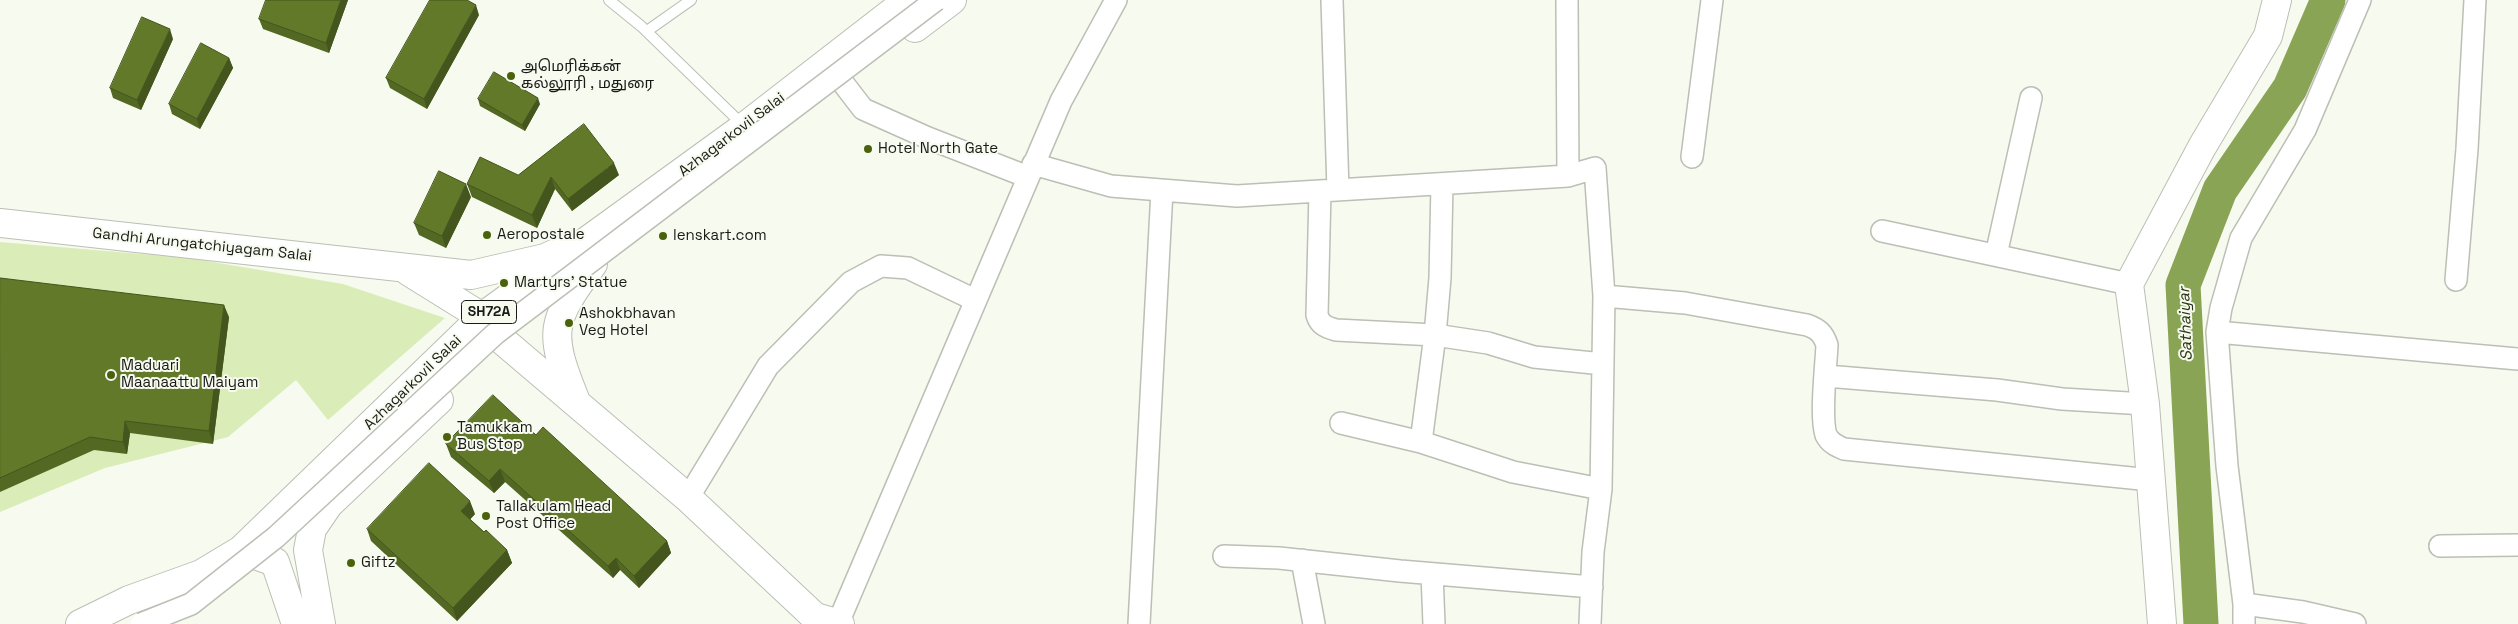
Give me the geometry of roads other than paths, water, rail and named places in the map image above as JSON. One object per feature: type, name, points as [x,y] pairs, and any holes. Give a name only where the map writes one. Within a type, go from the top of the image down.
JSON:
[{"type":"main road","name":"Azhagarkovil Salai","points":[[80,624],[129,600],[201,574],[241,550],[482,317],[744,127],[908,0]]},
{"type":"main road","name":"Azhagarkovil Salai","points":[[321,624],[308,550],[312,529],[329,504],[502,340],[593,264],[759,146],[952,0]]},
{"type":"main road","points":[[2162,624],[2145,404],[2129,284],[2202,147],[2268,36],[2277,0]]},
{"type":"main road","name":"Gandhi Arungatchiyagam Salai","points":[[0,223],[471,275],[545,258],[596,235]]},
{"type":"main road","points":[[577,403],[560,361],[556,340],[559,317],[568,298],[593,264]]},
{"type":"main road","name":"Gandhi Arungatchiyagam Salai","points":[[403,267],[482,317]]},
{"type":"main road","points":[[502,340],[688,498],[826,622]]},
{"type":"main road","points":[[241,550],[275,562],[296,624]]},
{"type":"street","points":[[141,624],[190,604],[276,537],[494,334],[936,0]]},
{"type":"street","points":[[826,622],[976,300],[1060,101],[1116,0]]},
{"type":"street","points":[[1332,0],[1329,190],[1317,298],[1319,321],[1326,327],[1336,330],[1435,335],[1488,342],[1534,357],[1603,364]]},
{"type":"street","points":[[1567,0],[1568,176]]},
{"type":"street","points":[[1692,157],[1712,0]]},
{"type":"street","points":[[2354,624],[2303,612],[2244,614],[2227,466],[2217,332],[2221,308],[2241,238],[2305,130],[2360,0]]},
{"type":"street","points":[[2456,280],[2467,148],[2475,0]]},
{"type":"street","points":[[842,83],[863,109],[928,138],[1031,170],[1111,186],[1237,196],[1568,176],[1595,168],[1604,296],[1601,489],[1593,552],[1590,624]]},
{"type":"street","points":[[1996,255],[2031,98]]},
{"type":"street","points":[[1421,442],[1435,335],[1440,278],[1442,184]]},
{"type":"street","points":[[1139,624],[1162,190]]},
{"type":"street","points":[[1882,231],[2129,284]]},
{"type":"street","points":[[688,498],[768,366],[851,282],[882,266],[908,268],[976,300]]},
{"type":"street","points":[[1604,296],[1686,303],[1807,324],[1818,329],[1824,336],[1827,346],[1824,422],[1826,435],[1831,443],[1844,449],[2152,480]]},
{"type":"street","points":[[2217,332],[2518,359]]},
{"type":"street","points":[[1826,376],[1997,390],[2062,399],[2145,404]]},
{"type":"street","points":[[1341,423],[1421,442],[1514,472],[1601,489]]},
{"type":"street","points":[[2440,546],[2518,545]]},
{"type":"street","points":[[1224,556],[1302,560],[1432,574],[1592,587]]},
{"type":"street","points":[[1302,560],[1314,624]]},
{"type":"street","points":[[1432,574],[1434,624]]},
{"type":"street","points":[[2162,624],[2170,624]]},
{"type":"lane","points":[[609,0],[647,31],[744,127]]},
{"type":"lane","points":[[647,31],[691,0]]},
{"type":"waterway","name":"Sathaiyar","points":[[2201,624],[2183,285],[2220,190],[2290,88],[2328,0]]},
{"type":"place","name":"அமெரிக்கன் கல்லூரி , மதுரை","points":[[511,76]]},
{"type":"place","name":"Hotel North Gate","points":[[868,149]]},
{"type":"place","name":"Aeropostale","points":[[487,235]]},
{"type":"place","name":"lenskart.com","points":[[663,236]]},
{"type":"place","name":"Martyrs' Statue","points":[[504,283]]},
{"type":"place","name":"Ashokbhavan Veg Hotel","points":[[569,323]]},
{"type":"place","name":"Maduari Maanaattu Maiyam","points":[[111,375]]},
{"type":"place","name":"Tamukkam Bus Stop","points":[[447,437]]},
{"type":"place","name":"Tallakulam Head Post Office","points":[[486,516]]},
{"type":"place","name":"Giftz","points":[[351,563]]}]
